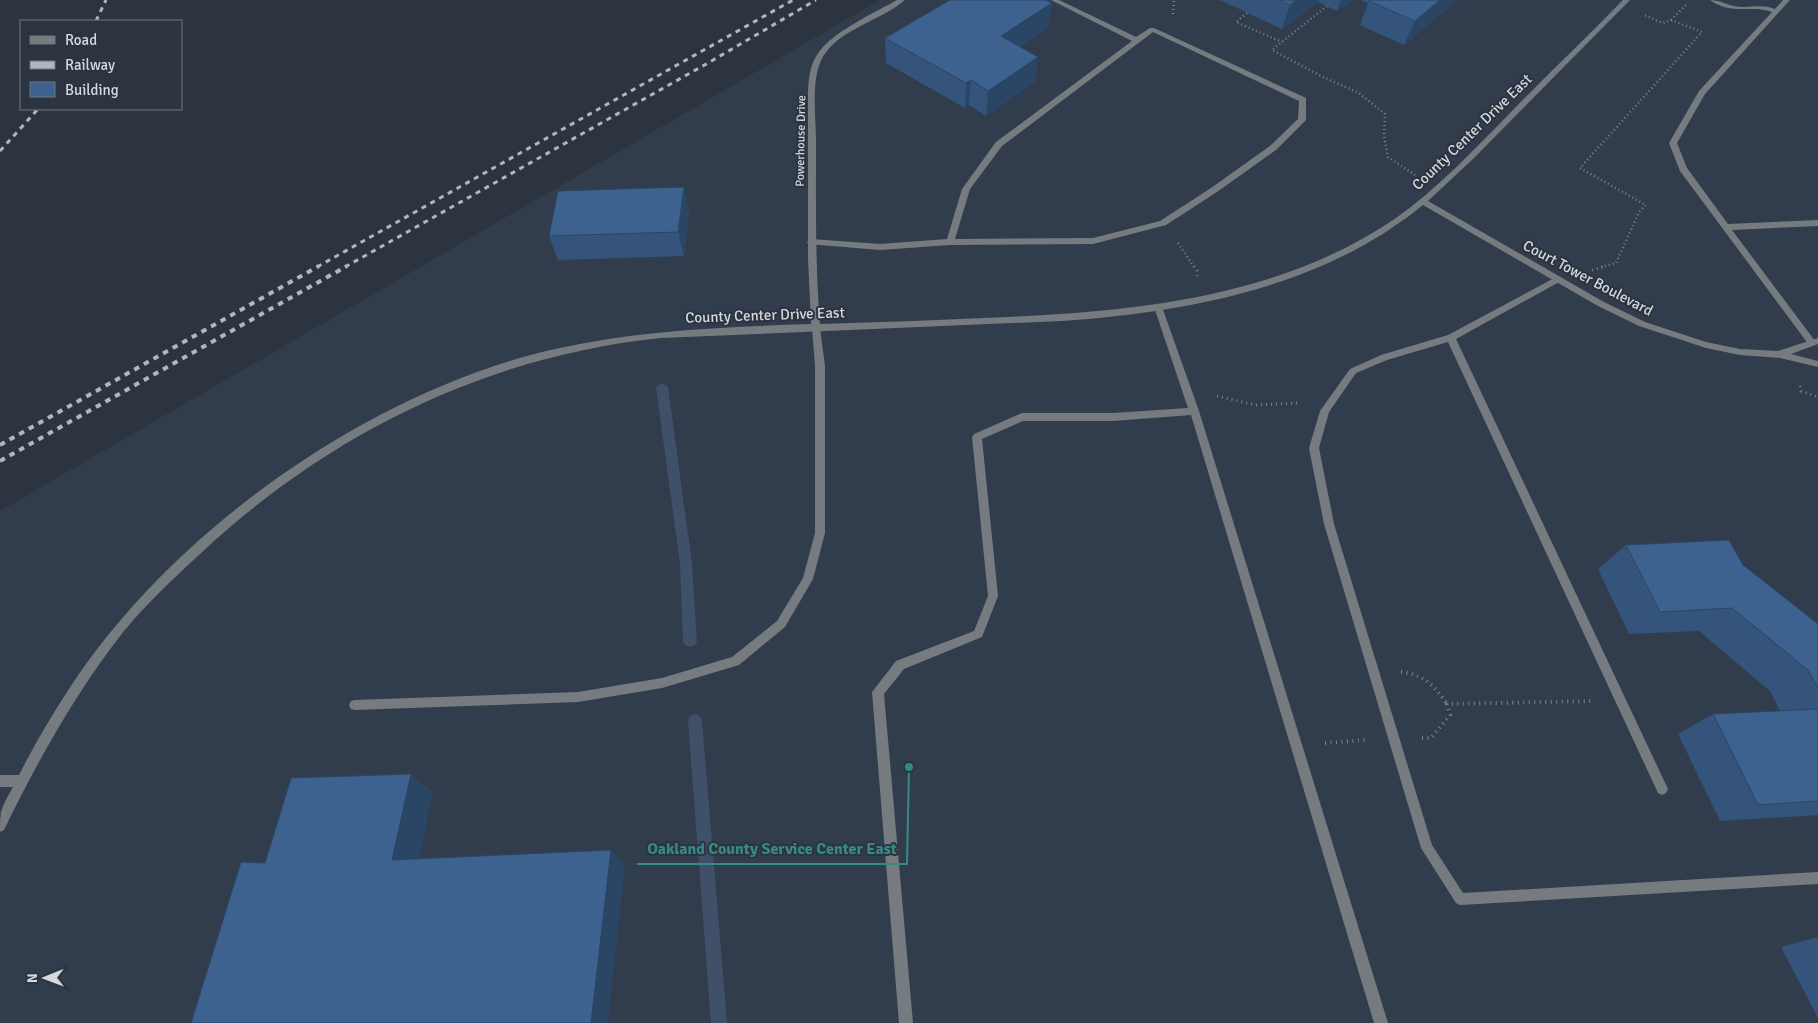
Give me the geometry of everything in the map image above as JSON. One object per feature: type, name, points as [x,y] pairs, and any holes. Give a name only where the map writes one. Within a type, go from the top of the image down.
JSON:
[{"type":"street","name":"Powerhouse Drive","points":[[355,705],[578,697],[662,683],[735,661],[780,624],[808,579],[820,534],[820,366],[811,242],[812,98],[816,63],[832,41],[902,0]]},
{"type":"street","points":[[1054,0],[1136,40]]},
{"type":"street","points":[[1713,0],[1734,8],[1764,3],[1777,12]]},
{"type":"street","points":[[1787,0],[1702,93],[1674,143],[1683,169],[1815,342],[1818,352]]},
{"type":"street","name":"County Center Drive East","points":[[0,826],[21,781],[59,713],[115,633],[154,591],[193,552],[261,495],[305,463],[349,435],[417,400],[456,383],[503,367],[566,350],[616,340],[665,335],[1069,317],[1158,307],[1228,292],[1312,266],[1366,240],[1398,220],[1438,189],[1624,3]]},
{"type":"street","points":[[811,242],[880,247],[950,242],[1093,241],[1163,223],[1273,148],[1302,120],[1303,100],[1152,29],[999,144],[966,189],[950,242]]},
{"type":"street","name":"Court Tower Boulevard","points":[[1423,201],[1621,315],[1663,332],[1726,350],[1780,355],[1818,364]]},
{"type":"street","points":[[1728,227],[1818,224]]},
{"type":"street","points":[[1558,279],[1451,338],[1384,357],[1353,371],[1325,411],[1314,448],[1329,524],[1427,848],[1460,899],[1818,878]]},
{"type":"street","points":[[1158,307],[1194,411],[1381,1023]]},
{"type":"street","points":[[1451,338],[1662,789]]},
{"type":"street","name":"Court Tower Boulevard","points":[[1780,355],[1815,342]]},
{"type":"street","points":[[906,1023],[878,692],[900,665],[978,634],[993,596],[977,437],[1022,417],[1113,417],[1194,411]]},
{"type":"street","points":[[0,781],[21,781]]},
{"type":"path","points":[[1624,3],[1662,23],[1671,20],[1691,0]]},
{"type":"path","points":[[1327,6],[1272,50],[1323,77],[1359,93],[1385,114],[1384,136],[1388,157],[1422,180]]},
{"type":"path","points":[[1247,13],[1236,22],[1283,42]]},
{"type":"path","points":[[1585,272],[1616,264],[1640,212],[1646,204],[1580,168],[1702,32],[1671,20]]},
{"type":"path","points":[[1163,223],[1197,271],[1198,284]]},
{"type":"path","points":[[1800,385],[1801,391],[1818,398]]},
{"type":"path","points":[[1213,395],[1255,405],[1300,403]]},
{"type":"path","points":[[1296,745],[1431,738],[1450,715],[1447,704],[1432,683],[1409,672],[1374,673]]},
{"type":"path","points":[[1447,704],[1621,700]]},
{"type":"shaded area","points":[[880,0],[1818,0],[1818,1023],[0,1023],[0,511]]},
{"type":"building","points":[[950,0],[1046,0],[1052,3],[1001,36],[1038,57],[988,91],[971,80],[966,83],[885,38]]},
{"type":"building","points":[[1280,0],[1296,0],[1290,5]]},
{"type":"building","points":[[1370,0],[1440,0],[1415,21]]},
{"type":"building","points":[[684,187],[678,232],[549,236],[558,191]]},
{"type":"building","points":[[1729,540],[1743,565],[1818,624],[1818,688],[1808,670],[1732,608],[1660,612],[1626,545]]},
{"type":"building","points":[[1818,709],[1818,801],[1758,805],[1713,714]]},
{"type":"building","points":[[411,774],[392,860],[611,850],[591,1023],[191,1023],[241,862],[265,863],[291,778]]},
{"type":"waterway","points":[[662,387],[686,564],[690,641]]},
{"type":"waterway","points":[[695,721],[719,1023]]},
{"type":"railway","points":[[96,20],[106,0]]},
{"type":"railway","points":[[317,267],[793,0]]},
{"type":"railway","points":[[345,267],[708,63],[816,0]]},
{"type":"railway","points":[[0,151],[37,110]]},
{"type":"railway","points":[[0,445],[319,266]]},
{"type":"railway","points":[[0,461],[347,266]]},
{"type":"place","name":"Oakland County Service Center East","points":[[909,767]]}]
